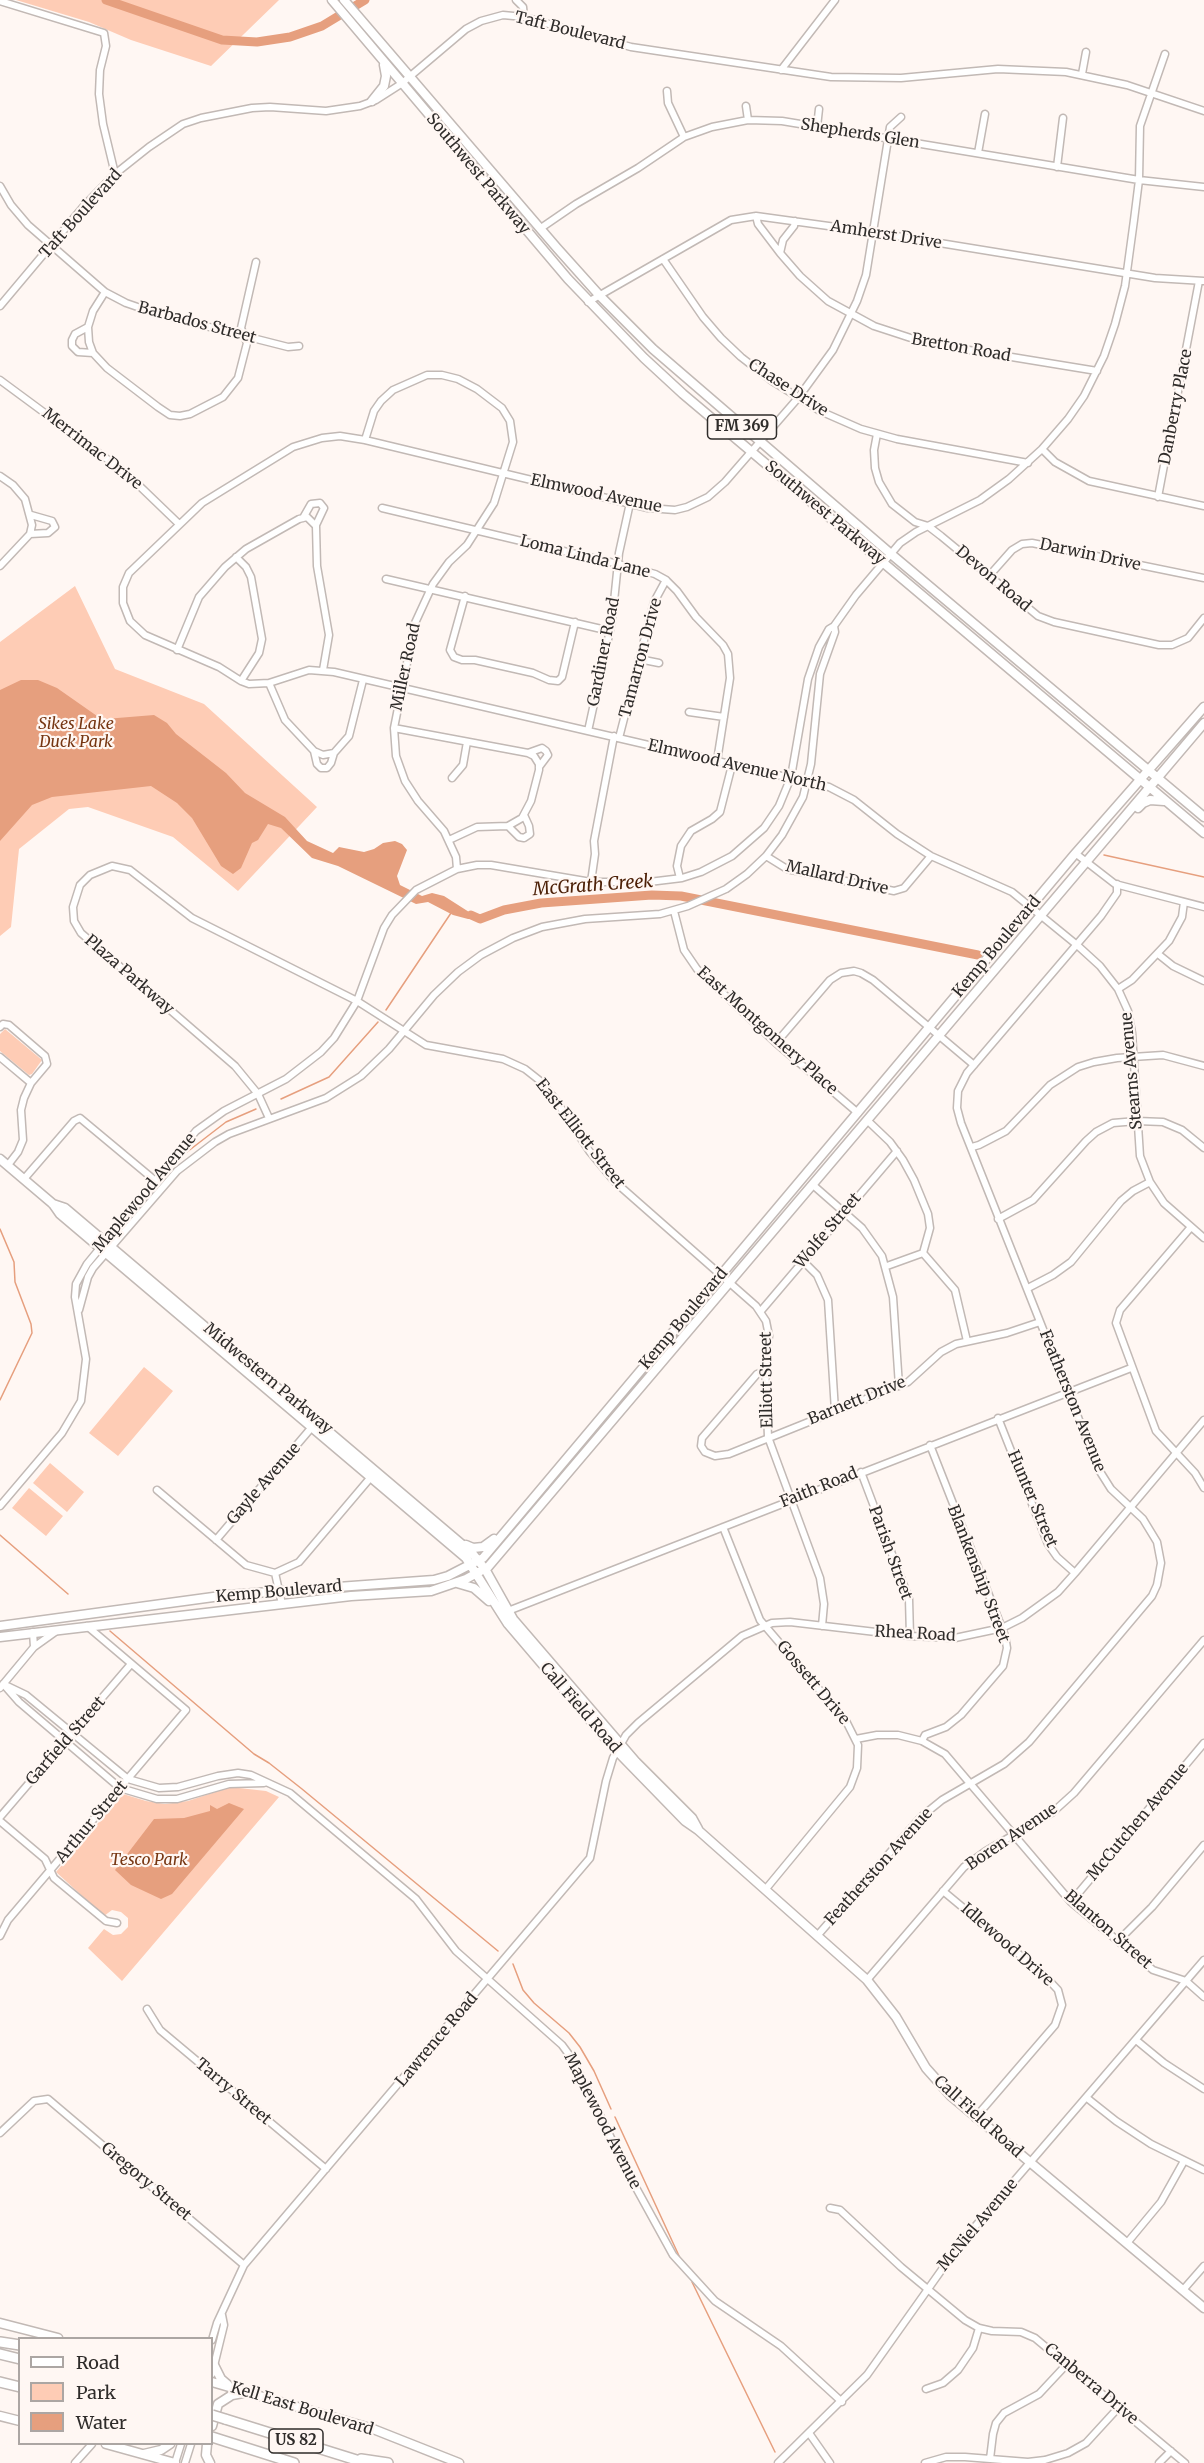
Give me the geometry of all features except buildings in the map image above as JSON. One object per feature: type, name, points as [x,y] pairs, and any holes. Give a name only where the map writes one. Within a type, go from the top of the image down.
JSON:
[{"type":"highway","points":[[0,2342],[18,2345]]},
{"type":"highway","points":[[0,2354],[18,2358]]},
{"type":"highway","points":[[0,2382],[18,2386]]},
{"type":"highway","name":"US 82","points":[[213,2415],[366,2463]]},
{"type":"highway","name":"US 82","points":[[216,2438],[294,2463]]},
{"type":"highway","points":[[352,2457],[388,2463]]},
{"type":"main road","name":"Southwest Parkway","points":[[332,0],[410,76],[600,296],[642,338],[891,554],[1204,817]]},
{"type":"main road","name":"Southwest Parkway","points":[[344,0],[375,43],[383,62],[401,84],[588,302],[633,348],[683,394],[1204,833]]},
{"type":"main road","points":[[372,101],[384,86],[386,76],[383,62]]},
{"type":"main road","points":[[461,154],[470,145]]},
{"type":"main road","points":[[633,348],[642,338]]},
{"type":"main road","points":[[1006,665],[1014,657]]},
{"type":"main road","name":"Kemp Boulevard","points":[[0,1626],[194,1600],[434,1580],[475,1563],[721,1276],[1075,854],[1204,707]]},
{"type":"main road","name":"Kemp Boulevard","points":[[0,1637],[282,1604],[431,1591],[457,1583],[481,1571],[497,1558],[1204,723]]},
{"type":"main road","points":[[1134,758],[1151,760],[1178,737]]},
{"type":"main road","points":[[1119,805],[1129,785],[1123,765]]},
{"type":"main road","points":[[1119,823],[1129,818],[1143,803],[1150,800],[1164,801],[1170,805]]},
{"type":"main road","points":[[858,1113],[868,1121]]},
{"type":"main road","name":"Midwestern Parkway","points":[[0,1159],[52,1204],[65,1208],[105,1246],[284,1398],[456,1538],[475,1563]]},
{"type":"main road","points":[[804,1177],[813,1185]]},
{"type":"main road","name":"Midwestern Parkway","points":[[315,1424],[371,1477],[475,1563]]},
{"type":"main road","points":[[456,1538],[468,1546],[478,1548],[488,1545],[508,1527]]},
{"type":"main road","points":[[475,1563],[481,1571]]},
{"type":"main road","name":"Call Field Road","points":[[481,1571],[498,1609],[685,1821],[699,1830],[867,1980],[896,2017],[936,2082],[975,2118],[1204,2308]]},
{"type":"main road","name":"Call Field Road","points":[[481,1571],[549,1666]]},
{"type":"main road","points":[[457,1583],[474,1588],[498,1609]]},
{"type":"main road","points":[[194,1600],[196,1614]]},
{"type":"main road","points":[[32,1622],[33,1632]]},
{"type":"main road","points":[[0,2323],[54,2337]]},
{"type":"main road","points":[[214,2365],[221,2379],[230,2387]]},
{"type":"main road","name":"Kell East Boulevard","points":[[213,2382],[373,2429],[459,2463]]},
{"type":"main road","points":[[213,2423],[218,2404],[224,2398],[246,2392]]},
{"type":"main road","points":[[1,2418],[18,2421]]},
{"type":"main road","points":[[110,2445],[175,2463]]},
{"type":"main road","points":[[144,2454],[168,2445]]},
{"type":"main road","points":[[207,2445],[206,2455],[210,2463]]},
{"type":"main road","points":[[134,2451],[152,2463]]},
{"type":"street","points":[[516,0],[522,7],[524,17]]},
{"type":"street","points":[[781,70],[834,0]]},
{"type":"street","points":[[0,1],[104,33],[106,46],[100,70],[99,94],[114,174]]},
{"type":"street","name":"Taft Boulevard","points":[[0,306],[114,174],[166,134],[201,117],[229,111],[270,107],[312,111],[338,110],[372,101],[401,84],[466,29],[481,21],[504,15],[524,17],[631,47],[781,70],[862,79],[901,78],[998,69],[1052,70],[1082,74],[1152,93],[1204,111]]},
{"type":"street","points":[[1082,74],[1086,52]]},
{"type":"street","name":"Maplewood Avenue","points":[[0,1506],[62,1433],[81,1401],[86,1359],[78,1314],[88,1276],[105,1246],[196,1131],[215,1116],[286,1079],[321,1052],[345,1022],[357,1001],[384,928],[416,890],[457,869],[491,865],[591,882],[649,882],[680,878],[712,868],[740,851],[757,836],[779,806],[791,777],[808,679],[819,647],[829,629],[834,626],[856,595],[900,543],[980,500],[1028,464],[1068,419],[1097,371],[1115,324],[1126,274],[1139,180],[1140,126],[1165,54]]},
{"type":"street","points":[[667,91],[668,103],[684,137]]},
{"type":"street","points":[[746,106],[748,120]]},
{"type":"street","points":[[817,127],[819,109]]},
{"type":"street","points":[[978,153],[985,114]]},
{"type":"street","name":"Elmwood Avenue","points":[[241,681],[219,667],[152,639],[134,626],[124,609],[122,596],[126,579],[129,573],[179,524],[211,496],[300,444],[331,437],[364,440],[663,510],[687,507],[716,490],[798,398],[833,350],[868,267],[890,127],[901,117]]},
{"type":"street","points":[[1057,166],[1063,118]]},
{"type":"street","name":"Shepherds Glen","points":[[542,228],[684,137],[712,127],[748,120],[771,120],[1139,180],[1204,187]]},
{"type":"street","name":"Barbados Street","points":[[0,186],[17,213],[51,246],[105,292],[126,303],[158,314],[288,347],[299,346]]},
{"type":"street","name":"Amherst Drive","points":[[588,302],[731,220],[756,216],[872,232],[1126,274],[1202,281]]},
{"type":"street","name":"Bretton Road","points":[[756,216],[759,224],[780,253],[800,276],[828,301],[850,314],[895,334],[926,343],[1097,371]]},
{"type":"street","points":[[780,253],[783,240],[794,226],[795,221]]},
{"type":"street","name":"Chase Drive","points":[[663,259],[676,282],[721,338],[741,357],[798,398],[834,418],[877,434],[1028,464]]},
{"type":"street","points":[[105,292],[93,311],[88,327],[89,342],[93,353],[107,368],[158,407],[170,415],[180,416],[190,414],[223,397],[238,378],[247,343],[241,328],[256,262]]},
{"type":"street","name":"Danberry Place","points":[[1158,497],[1202,281]]},
{"type":"street","points":[[0,293],[6,298]]},
{"type":"street","points":[[88,327],[75,334],[72,346],[78,352],[93,353]]},
{"type":"street","name":"Miller Road","points":[[364,440],[374,411],[393,390],[420,376],[442,375],[458,379],[496,402],[510,421],[513,442],[494,503],[477,531],[444,568],[430,588],[415,623],[394,728],[396,756],[405,781],[449,840],[456,857],[457,869]]},
{"type":"street","name":"Merrimac Drive","points":[[0,380],[126,473],[179,524]]},
{"type":"street","name":"Devon Road","points":[[877,434],[873,460],[885,495],[902,513],[915,522],[928,526],[1032,612],[1047,621],[1159,645],[1172,645],[1182,642],[1204,618]]},
{"type":"street","points":[[1042,449],[1055,462],[1089,481],[1204,506]]},
{"type":"street","points":[[0,476],[19,491],[31,515],[30,534],[0,566]]},
{"type":"street","points":[[177,650],[198,597],[236,557],[303,518],[311,504],[320,503],[324,508],[316,526],[317,566],[328,635],[323,670],[297,673],[269,683],[249,684],[241,681],[259,653],[262,639],[251,577],[246,567],[236,557]]},
{"type":"street","name":"Gardiner Road","points":[[588,731],[610,631],[618,564],[630,503]]},
{"type":"street","name":"Loma Linda Lane","points":[[382,508],[618,564],[655,574],[666,580],[696,617],[723,645],[728,654],[730,678],[717,761]]},
{"type":"street","points":[[30,534],[48,533],[55,527],[52,520],[31,515]]},
{"type":"street","points":[[303,518],[310,519],[316,526]]},
{"type":"street","name":"Darwin Drive","points":[[989,576],[1012,550],[1022,544],[1032,543],[1204,578]]},
{"type":"street","points":[[386,579],[610,631]]},
{"type":"street","name":"Tamarron Drive","points":[[591,882],[595,855],[594,841],[616,737],[654,602],[666,580]]},
{"type":"street","points":[[465,596],[450,650],[454,657],[462,660],[469,659],[558,681],[562,676],[575,622]]},
{"type":"street","name":"Maplewood Avenue","points":[[105,1246],[162,1186],[215,1142],[269,1118],[326,1098],[361,1077],[405,1031],[434,995],[458,972],[482,955],[513,938],[559,923],[674,911],[695,904],[741,878],[766,856],[789,824],[808,781],[819,683],[824,659],[835,632],[834,626]]},
{"type":"street","points":[[639,658],[659,663]]},
{"type":"street","name":"Elmwood Avenue North","points":[[323,670],[808,781],[845,794],[897,834],[931,856],[1005,888],[1042,915]]},
{"type":"street","points":[[314,751],[317,764],[321,768],[327,768],[334,753],[346,741],[352,730],[363,680]]},
{"type":"street","points":[[269,683],[285,720],[314,751],[323,755],[334,753]]},
{"type":"street","points":[[689,712],[724,717]]},
{"type":"street","points":[[394,728],[528,753],[537,760],[539,767]]},
{"type":"street","points":[[452,778],[464,765],[467,742]]},
{"type":"street","points":[[449,840],[477,827],[508,826],[524,815],[531,801],[539,767],[548,755],[542,748],[528,753]]},
{"type":"street","points":[[680,878],[677,866],[681,846],[691,831],[720,812],[732,765]]},
{"type":"street","points":[[508,826],[519,837],[524,838],[530,834],[524,815]]},
{"type":"street","points":[[1075,854],[1105,878],[1117,884],[1204,907]]},
{"type":"street","name":"Mallard Drive","points":[[766,856],[787,869],[894,891],[904,888],[931,856]]},
{"type":"street","name":"Plaza Parkway","points":[[269,1118],[258,1094],[235,1066],[81,933],[74,921],[73,907],[80,885],[90,875],[112,867],[130,870],[192,918],[357,1001],[405,1031]]},
{"type":"street","name":"Featherston Avenue","points":[[817,1936],[921,1817],[942,1800],[1004,1764],[1029,1742],[1155,1591],[1160,1572],[1159,1547],[1143,1519],[1108,1485],[1099,1470],[961,1123],[957,1099],[962,1082],[974,1065],[1111,903],[1117,893],[1117,884]]},
{"type":"street","points":[[1118,988],[1132,980],[1158,954],[1177,929],[1182,917],[1184,902]]},
{"type":"street","name":"East Montgomery Place","points":[[674,911],[684,950],[693,964],[776,1043],[858,1113]]},
{"type":"street","name":"Stearns Avenue","points":[[1042,915],[1100,966],[1118,988],[1128,1011],[1140,1156],[1150,1182],[1171,1210],[1204,1238]]},
{"type":"street","points":[[1158,954],[1173,966],[1204,981]]},
{"type":"street","points":[[776,1043],[830,980],[847,972],[861,973],[873,980],[974,1065]]},
{"type":"street","points":[[0,1027],[3,1024],[9,1024],[45,1056],[46,1066],[31,1083],[24,1098],[21,1110],[23,1140],[18,1152],[8,1165]]},
{"type":"street","name":"East Elliott Street","points":[[405,1031],[426,1045],[503,1059],[532,1074],[546,1087],[590,1152],[614,1181],[730,1283]]},
{"type":"street","points":[[972,1147],[1006,1131],[1044,1090],[1078,1067],[1133,1056],[1163,1055],[1204,1066]]},
{"type":"street","points":[[0,1057],[31,1083]]},
{"type":"street","points":[[24,1179],[74,1121],[80,1118],[162,1186]]},
{"type":"street","points":[[868,1121],[897,1151],[910,1173],[928,1214],[930,1233],[923,1253]]},
{"type":"street","points":[[998,1219],[1033,1200],[1096,1132],[1113,1124],[1152,1121],[1175,1126],[1204,1148]]},
{"type":"street","name":"Wolfe Street","points":[[760,1312],[897,1151]]},
{"type":"street","points":[[1028,1288],[1053,1275],[1071,1262],[1121,1201],[1150,1182]]},
{"type":"street","points":[[813,1185],[872,1239],[886,1266],[893,1297],[899,1386]]},
{"type":"street","points":[[1191,1227],[1154,1268],[1119,1313],[1116,1323],[1156,1431],[1195,1473],[1204,1488]]},
{"type":"street","points":[[886,1266],[923,1253]]},
{"type":"street","points":[[923,1253],[955,1290],[967,1341]]},
{"type":"street","points":[[803,1261],[817,1275],[828,1300],[835,1411]]},
{"type":"street","name":"Elliott Street","points":[[730,1283],[760,1312],[768,1329],[766,1370],[768,1437],[820,1578],[824,1604],[822,1626]]},
{"type":"street","name":"Barnett Drive","points":[[766,1370],[757,1374],[702,1438],[701,1446],[710,1456],[720,1456],[899,1386],[915,1377],[941,1352],[967,1341],[1007,1333],[1040,1322]]},
{"type":"street","name":"Faith Road","points":[[508,1611],[1067,1391],[1131,1368]]},
{"type":"street","name":"Hunter Street","points":[[998,1418],[1048,1544],[1057,1557],[1075,1573]]},
{"type":"street","name":"Rhea Road","points":[[618,1747],[638,1724],[721,1652],[742,1636],[765,1625],[790,1622],[910,1636],[955,1638],[1002,1628],[1044,1604],[1075,1573],[1204,1420]]},
{"type":"street","name":"Gayle Avenue","points":[[216,1540],[315,1424]]},
{"type":"street","name":"Blankenship Street","points":[[922,1741],[925,1736],[946,1726],[961,1715],[1000,1669],[1006,1659],[1007,1648],[1002,1628],[930,1445]]},
{"type":"street","name":"Parish Street","points":[[861,1472],[909,1599],[910,1636]]},
{"type":"street","points":[[157,1490],[251,1568],[275,1573],[299,1562],[371,1477]]},
{"type":"street","name":"Gossett Drive","points":[[723,1527],[755,1612],[846,1721],[856,1739],[857,1768],[850,1787],[765,1890]]},
{"type":"street","points":[[275,1573],[282,1604]]},
{"type":"street","points":[[86,1626],[131,1664]]},
{"type":"street","points":[[60,1629],[34,1647],[1,1684],[120,1788],[157,1799],[177,1799],[229,1784],[267,1782]]},
{"type":"street","points":[[33,1632],[34,1647]]},
{"type":"street","name":"Boren Avenue","points":[[867,1980],[964,1867],[1053,1812],[1074,1793],[1204,1640]]},
{"type":"street","name":"Arthur Street","points":[[0,1936],[8,1920],[186,1710],[131,1664]]},
{"type":"street","name":"Garfield Street","points":[[0,1819],[131,1664]]},
{"type":"street","name":"Maplewood Avenue","points":[[1,1684],[26,1695],[128,1779],[159,1788],[178,1787],[238,1773],[251,1775],[267,1782],[302,1802],[416,1899],[456,1951],[562,2044],[573,2060],[629,2175],[673,2255],[715,2301],[782,2346],[842,2402]]},
{"type":"street","name":"Blanton Street","points":[[856,1739],[887,1734],[922,1741],[952,1760],[1071,1902],[1154,1970],[1186,1981],[1204,1997]]},
{"type":"street","name":"McCutchen Avenue","points":[[1071,1902],[1204,1743]]},
{"type":"street","name":"Lawrence Road","points":[[213,2338],[244,2265],[590,1858],[606,1782],[618,1747]]},
{"type":"street","points":[[0,1819],[49,1863],[54,1878],[106,1921],[117,1923]]},
{"type":"street","points":[[1118,1941],[1152,1907],[1204,1845]]},
{"type":"street","name":"Idlewood Drive","points":[[943,1891],[1044,1975],[1058,1990],[1062,2005],[1055,2025],[975,2118]]},
{"type":"street","name":"McNiel Avenue","points":[[778,2463],[842,2402],[874,2366],[960,2244],[1204,1960]]},
{"type":"street","name":"Tarry Street","points":[[147,2009],[160,2030],[326,2169]]},
{"type":"street","points":[[1136,2040],[1172,2069],[1204,2089]]},
{"type":"street","points":[[1087,2098],[1142,2139],[1204,2170]]},
{"type":"street","name":"Gregory Street","points":[[0,2133],[34,2100],[48,2099],[244,2265]]},
{"type":"street","points":[[1127,2243],[1166,2196],[1184,2161]]},
{"type":"street","name":"Canberra Drive","points":[[830,2208],[840,2210],[927,2289],[965,2320],[979,2328],[1030,2335],[1185,2463]]},
{"type":"street","points":[[1183,2290],[1204,2266]]},
{"type":"street","name":"Lawrence Road","points":[[213,2370],[224,2325],[222,2315]]},
{"type":"street","points":[[926,2389],[943,2383],[958,2370],[973,2348],[979,2328]]},
{"type":"street","points":[[990,2459],[996,2422],[1004,2413],[1039,2394],[1067,2364]]},
{"type":"street","points":[[925,2463],[946,2457],[1028,2462],[1045,2460],[1068,2453],[1086,2443],[1119,2407]]},
{"type":"street","points":[[809,2433],[831,2463]]},
{"type":"street","points":[[75,2463],[91,2445]]},
{"type":"street","points":[[175,2463],[181,2445]]},
{"type":"street","points":[[185,2463],[191,2445]]},
{"type":"street","points":[[1159,2463],[1171,2451]]},
{"type":"green space","points":[[16,0],[279,0],[211,66],[131,40],[89,22]]},
{"type":"green space","name":"Sikes Lake Duck Park","points":[[75,586],[115,669],[204,704],[317,807],[238,891],[173,837],[88,807],[69,809],[19,849],[11,927],[0,936],[0,642]]},
{"type":"green space","points":[[5,1029],[42,1060],[32,1074],[29,1075],[0,1051],[0,1034]]},
{"type":"green space","points":[[144,1367],[173,1391],[118,1456],[89,1433]]},
{"type":"green space","points":[[50,1463],[84,1492],[67,1512],[33,1483]]},
{"type":"green space","points":[[29,1488],[63,1516],[46,1536],[12,1508]]},
{"type":"green space","name":"Tesco Park","points":[[230,1787],[266,1791],[279,1797],[122,1981],[88,1948],[104,1929],[113,1935],[121,1934],[128,1927],[128,1918],[121,1912],[112,1910],[104,1916],[56,1872],[123,1794],[165,1804],[188,1801]]},
{"type":"water","points":[[21,680],[38,680],[57,688],[97,716],[105,719],[154,715],[167,723],[176,734],[226,773],[245,793],[285,817],[307,841],[333,853],[339,847],[364,852],[383,843],[395,841],[402,844],[407,850],[397,876],[400,885],[422,896],[432,893],[444,896],[480,919],[453,915],[428,902],[416,904],[338,866],[312,858],[281,828],[268,824],[258,840],[252,843],[241,868],[233,874],[221,866],[192,818],[177,803],[151,786],[52,797],[32,805],[0,841],[0,690]]},
{"type":"water","points":[[229,1803],[244,1809],[172,1894],[161,1899],[131,1885],[115,1870],[154,1819],[184,1818],[210,1811],[210,1805],[217,1809]]},
{"type":"waterway","points":[[106,0],[222,40],[257,42],[290,37],[322,26],[365,0]]},
{"type":"waterway","points":[[1104,855],[1204,877]]},
{"type":"waterway","name":"McGrath Creek","points":[[471,915],[480,919],[504,910],[541,903],[652,895],[681,896],[978,955]]},
{"type":"waterway","points":[[386,1010],[451,913]]},
{"type":"waterway","points":[[281,1099],[329,1077],[378,1022]]},
{"type":"waterway","points":[[187,1152],[226,1122],[256,1109]]},
{"type":"waterway","points":[[0,1229],[14,1262],[15,1282],[31,1324],[32,1333],[0,1400]]},
{"type":"waterway","points":[[0,1535],[68,1594]]},
{"type":"waterway","points":[[110,1631],[254,1754],[302,1789],[498,1951]]},
{"type":"waterway","points":[[513,1964],[523,1990],[534,2003],[569,2033],[580,2047],[611,2109]]},
{"type":"waterway","points":[[615,2117],[680,2258]]},
{"type":"waterway","points":[[692,2282],[775,2452]]}]
